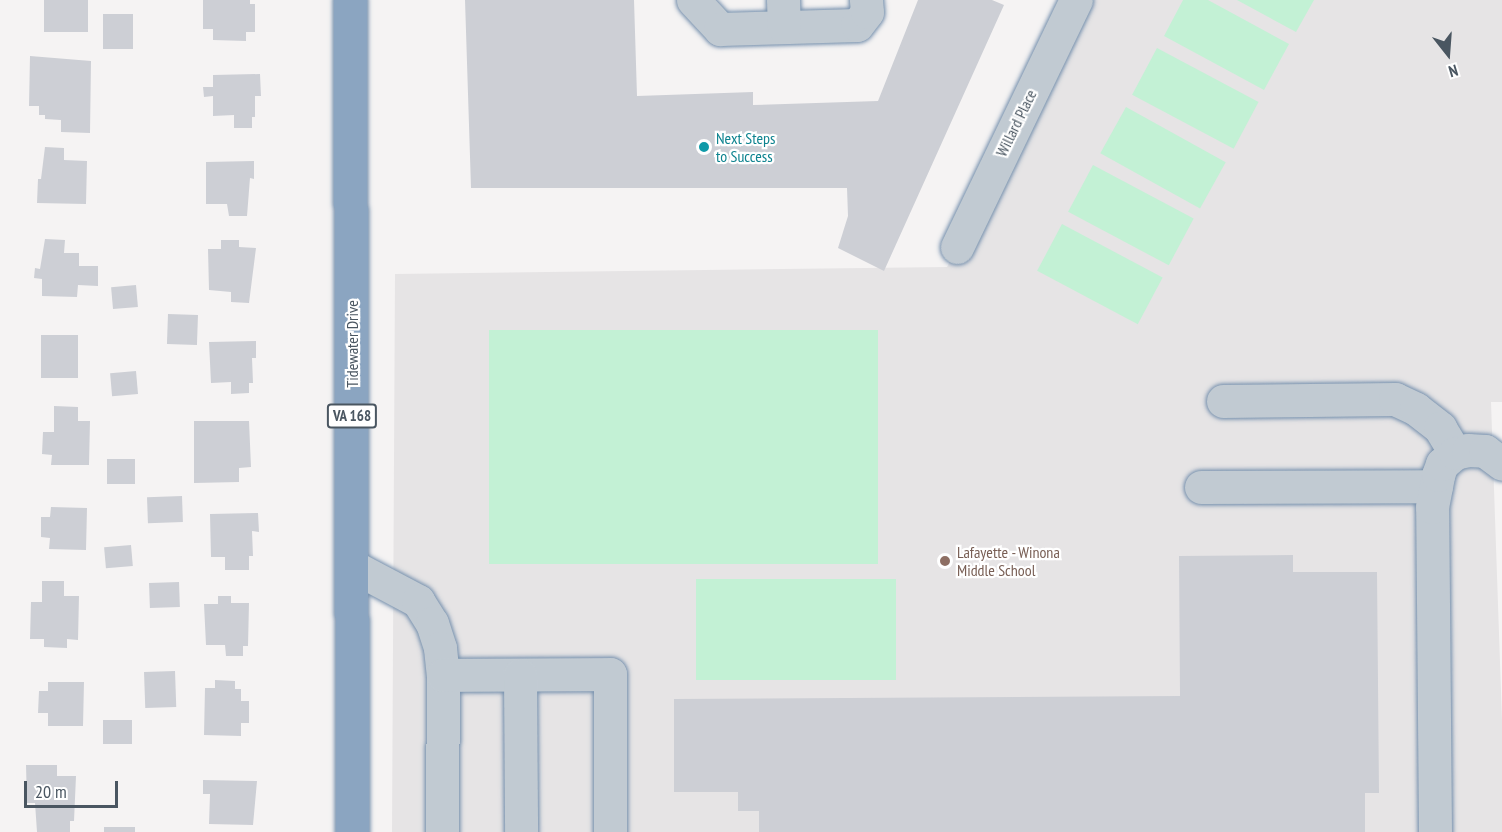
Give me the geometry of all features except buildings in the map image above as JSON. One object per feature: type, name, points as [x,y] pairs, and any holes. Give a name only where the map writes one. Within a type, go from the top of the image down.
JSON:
[{"type":"highway","name":"Tidewater Drive","points":[[350,0],[352,832]]},
{"type":"street","points":[[693,0],[720,29],[784,14],[856,25],[867,12],[866,0]]},
{"type":"street","name":"Willard Place","points":[[957,247],[1076,0]]},
{"type":"street","points":[[1223,401],[1395,399],[1416,409],[1440,428],[1455,453]]},
{"type":"street","points":[[1435,832],[1432,507],[1442,464],[1455,453],[1468,450],[1485,451],[1502,464]]},
{"type":"street","points":[[1201,487],[1436,486]]},
{"type":"street","points":[[352,566],[417,601],[432,623],[440,648],[443,675],[442,832]]},
{"type":"street","points":[[443,675],[609,674],[610,832]]},
{"type":"street","points":[[520,675],[521,832]]},
{"type":"shaded area","name":"Lafayette - Winona Middle School","points":[[1094,0],[1502,0],[1502,402],[1491,402],[1502,720],[1502,832],[392,832],[395,274],[947,267]]},
{"type":"green space","points":[[1183,0],[1208,0],[1289,44],[1264,90],[1164,36]]},
{"type":"green space","points":[[1237,0],[1314,0],[1296,32]]},
{"type":"green space","points":[[1157,48],[1259,102],[1234,149],[1132,95]]},
{"type":"green space","points":[[1126,107],[1226,162],[1200,209],[1100,153]]},
{"type":"green space","points":[[1093,165],[1194,219],[1169,265],[1068,212]]},
{"type":"green space","points":[[1062,224],[1163,278],[1138,324],[1037,271]]},
{"type":"green space","points":[[489,330],[878,330],[878,564],[489,564]]},
{"type":"green space","points":[[696,579],[896,579],[896,680],[696,680]]},
{"type":"place","name":"Next Steps to Success","points":[[704,147]]},
{"type":"place","name":"Lafayette - Winona Middle School","points":[[945,561]]}]
